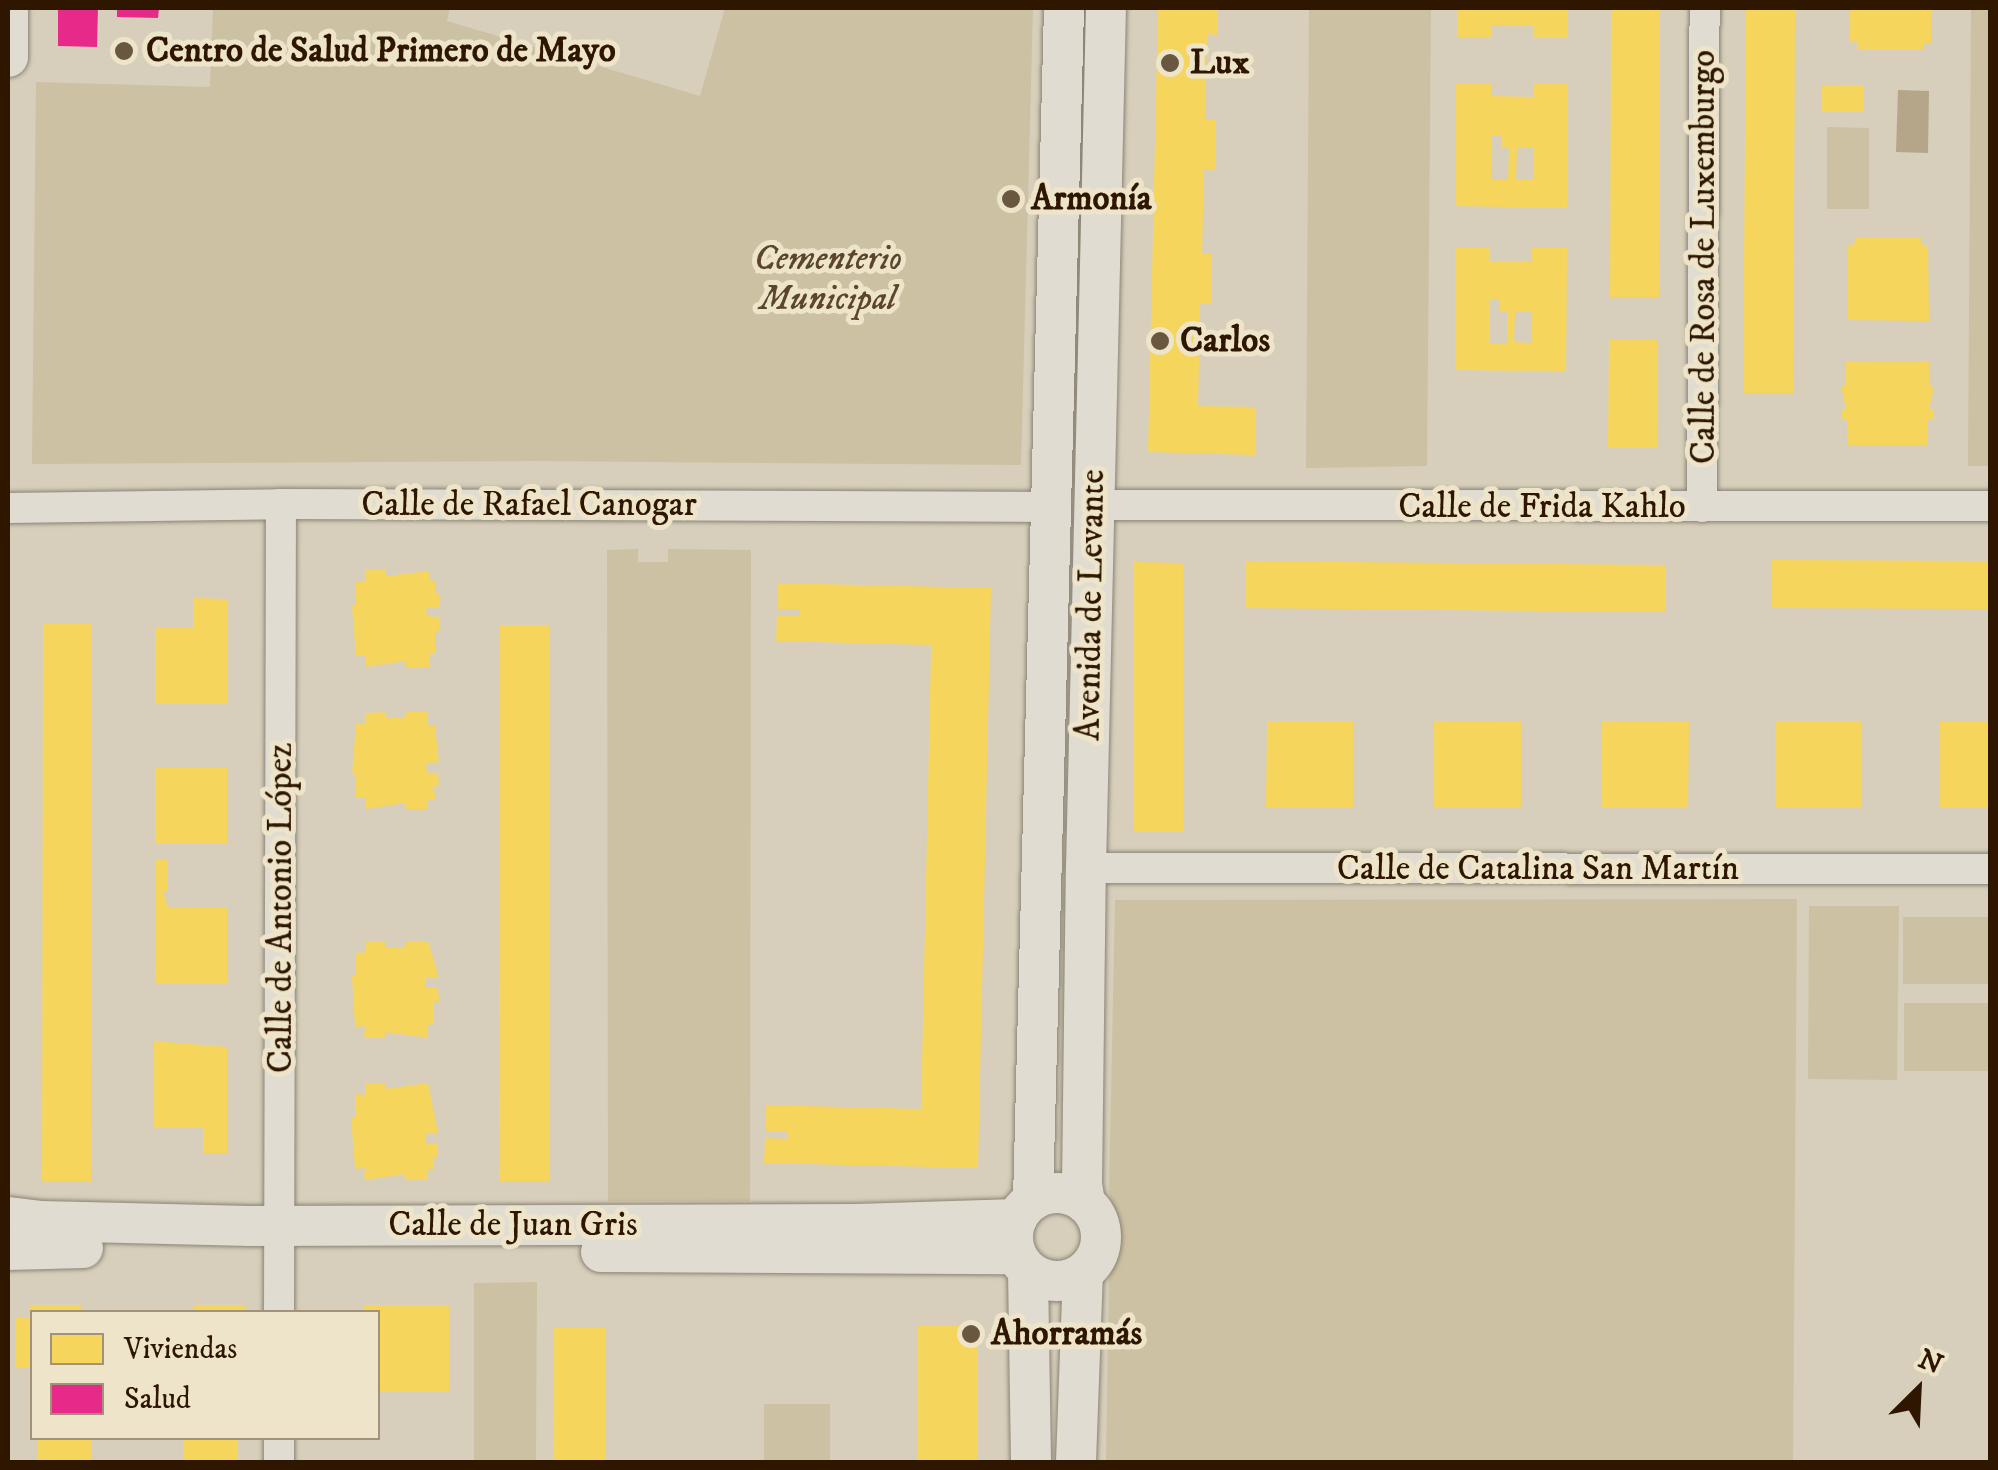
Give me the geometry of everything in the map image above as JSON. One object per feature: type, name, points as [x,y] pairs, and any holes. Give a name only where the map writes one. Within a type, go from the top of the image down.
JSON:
[{"type":"street","points":[[8,8],[8,58]]},
{"type":"street","name":"Avenida de Levante","points":[[1031,1462],[1023,1236],[1064,8]]},
{"type":"street","name":"Avenida de Levante","points":[[1085,1203],[1082,1185],[1086,868],[1106,8]]},
{"type":"street","name":"Calle de Rosa de Luxemburgo","points":[[1702,507],[1705,8]]},
{"type":"street","name":"Calle de Rafael Canogar","points":[[8,508],[281,504],[1050,507]]},
{"type":"street","name":"Calle de Antonio López","points":[[279,1310],[281,504]]},
{"type":"street","name":"Calle de Frida Kahlo","points":[[1093,505],[1990,506]]},
{"type":"street","name":"Calle de Catalina San Martín","points":[[1086,868],[1990,869]]},
{"type":"street","points":[[1076,1462],[1083,1274],[1101,1245],[1099,1222],[1085,1203],[1069,1194],[1050,1194],[1023,1236],[1055,1282],[1083,1274]]},
{"type":"street","points":[[8,1216],[12,1232],[8,1248]]},
{"type":"street","name":"Calle de Juan Gris","points":[[8,1216],[42,1222],[279,1238]]},
{"type":"street","name":"Calle de Juan Gris","points":[[8,1248],[856,1224],[1023,1236]]},
{"type":"green space","name":"Cementerio Municipal","points":[[213,8],[450,8],[447,21],[700,96],[725,8],[1033,8],[1021,465],[533,461],[32,464],[36,82],[210,87]]},
{"type":"green space","points":[[1084,8],[1091,8],[1079,422],[1073,422]]},
{"type":"green space","points":[[1309,8],[1431,8],[1427,466],[1306,468]]},
{"type":"green space","points":[[1971,8],[1990,8],[1990,466],[1968,466]]},
{"type":"green space","points":[[1827,127],[1869,128],[1869,209],[1827,209]]},
{"type":"green space","points":[[638,549],[638,562],[668,562],[668,549],[751,550],[750,1201],[608,1201],[607,550]]},
{"type":"green space","points":[[1797,899],[1793,1462],[1106,1462],[1109,1278],[1120,1243],[1109,1191],[1115,900]]},
{"type":"green space","points":[[1809,906],[1899,906],[1897,1080],[1808,1079]]},
{"type":"green space","points":[[1903,917],[1990,917],[1990,984],[1903,984]]},
{"type":"green space","points":[[1904,1003],[1990,1003],[1990,1071],[1904,1071]]},
{"type":"green space","points":[[537,1282],[536,1462],[474,1462],[474,1283]]},
{"type":"green space","points":[[764,1404],[830,1404],[830,1462],[764,1462]]},
{"type":"shaded area","points":[[1898,90],[1929,91],[1928,153],[1896,152]]},
{"type":"building: Viviendas","points":[[1158,8],[1218,8],[1218,35],[1207,34],[1205,119],[1216,119],[1215,170],[1204,170],[1202,254],[1212,254],[1211,304],[1200,303],[1198,406],[1256,407],[1255,455],[1148,452]]},
{"type":"building: Viviendas","points":[[1457,8],[1568,8],[1568,38],[1533,38],[1533,26],[1492,25],[1492,38],[1457,37]]},
{"type":"building: Viviendas","points":[[1611,8],[1660,8],[1659,297],[1610,297]]},
{"type":"building: Viviendas","points":[[1746,8],[1795,8],[1793,393],[1743,393]]},
{"type":"building: Viviendas","points":[[1850,8],[1931,8],[1931,43],[1923,43],[1924,50],[1857,50],[1857,42],[1850,41]]},
{"type":"building: Viviendas","points":[[1533,83],[1568,84],[1567,208],[1455,206],[1456,84],[1491,84],[1491,96],[1533,97]],"holes":[[[1492,136],[1501,136],[1501,148],[1509,148],[1508,180],[1491,180]],[[1517,148],[1533,148],[1533,179],[1516,179]]]},
{"type":"building: Viviendas","points":[[1863,85],[1864,111],[1822,112],[1822,86]]},
{"type":"building: Viviendas","points":[[1855,238],[1921,238],[1921,245],[1928,245],[1929,321],[1848,320],[1847,246],[1854,245]]},
{"type":"building: Viviendas","points":[[1455,248],[1490,248],[1490,261],[1531,261],[1532,248],[1567,248],[1566,371],[1455,370]],"holes":[[[1490,299],[1499,299],[1499,311],[1507,311],[1507,344],[1490,343]],[[1515,311],[1532,311],[1531,343],[1514,342]]]},
{"type":"building: Viviendas","points":[[1609,340],[1658,340],[1657,448],[1608,447]]},
{"type":"building: Viviendas","points":[[1929,361],[1929,386],[1934,387],[1929,409],[1934,409],[1934,419],[1928,420],[1928,445],[1847,445],[1847,420],[1841,420],[1842,409],[1846,409],[1841,386],[1846,386],[1846,362]]},
{"type":"building: Viviendas","points":[[1772,560],[1990,561],[1990,609],[1772,608]]},
{"type":"building: Viviendas","points":[[1245,561],[1666,565],[1666,612],[1245,608]]},
{"type":"building: Viviendas","points":[[1133,562],[1183,563],[1183,831],[1134,831]]},
{"type":"building: Viviendas","points":[[365,570],[386,570],[386,576],[429,571],[429,580],[435,581],[435,593],[439,593],[439,607],[426,607],[427,616],[439,617],[439,631],[435,631],[435,654],[429,654],[429,667],[405,667],[405,661],[365,667],[365,656],[356,656],[352,605],[356,605],[356,582],[365,582]]},
{"type":"building: Viviendas","points":[[778,583],[991,588],[978,1168],[764,1163],[765,1138],[787,1139],[787,1131],[765,1131],[766,1105],[921,1109],[931,645],[776,641],[777,616],[799,616],[799,609],[777,609]]},
{"type":"building: Viviendas","points":[[193,598],[228,599],[228,704],[155,704],[155,627],[193,628]]},
{"type":"building: Viviendas","points":[[43,624],[92,624],[91,1181],[42,1181]]},
{"type":"building: Viviendas","points":[[500,625],[549,625],[549,1181],[499,1181]]},
{"type":"building: Viviendas","points":[[386,712],[386,718],[405,718],[405,712],[428,712],[428,726],[435,726],[439,762],[426,763],[427,773],[438,773],[439,786],[434,786],[435,799],[428,799],[428,809],[405,809],[405,803],[365,809],[365,798],[356,798],[356,774],[352,774],[356,723],[365,724],[365,713]]},
{"type":"building: Viviendas","points":[[1267,721],[1353,721],[1353,808],[1266,807]]},
{"type":"building: Viviendas","points":[[1434,721],[1521,722],[1521,807],[1434,807]]},
{"type":"building: Viviendas","points":[[1602,721],[1689,722],[1688,808],[1602,808]]},
{"type":"building: Viviendas","points":[[1775,721],[1861,721],[1861,808],[1775,807]]},
{"type":"building: Viviendas","points":[[1940,722],[1990,722],[1990,808],[1939,808]]},
{"type":"building: Viviendas","points":[[155,767],[227,767],[227,844],[155,844]]},
{"type":"building: Viviendas","points":[[168,859],[168,891],[163,891],[168,907],[227,907],[227,983],[155,983],[156,860]]},
{"type":"building: Viviendas","points":[[365,941],[405,947],[405,941],[428,941],[439,978],[426,978],[426,987],[438,987],[439,1001],[434,1001],[434,1024],[428,1025],[428,1038],[385,1032],[385,1038],[364,1038],[365,1026],[355,1027],[352,976],[356,975],[356,953],[365,952]]},
{"type":"building: Viviendas","points":[[154,1041],[227,1047],[227,1153],[203,1153],[203,1128],[154,1128]]},
{"type":"building: Viviendas","points":[[365,1083],[385,1083],[385,1089],[428,1083],[438,1133],[426,1134],[425,1144],[438,1143],[438,1157],[434,1157],[434,1170],[428,1170],[428,1180],[404,1180],[405,1174],[364,1180],[365,1168],[355,1169],[351,1117],[355,1117],[355,1094],[365,1095]]},
{"type":"building: Viviendas","points":[[30,1305],[81,1305],[81,1310],[30,1310]]},
{"type":"building: Viviendas","points":[[194,1305],[245,1305],[245,1310],[194,1310]]},
{"type":"building: Viviendas","points":[[363,1305],[449,1305],[449,1391],[380,1391],[380,1310],[363,1310]]},
{"type":"building: Viviendas","points":[[15,1318],[30,1318],[30,1368],[15,1368]]},
{"type":"building: Viviendas","points":[[917,1326],[978,1326],[978,1462],[917,1462]]},
{"type":"building: Viviendas","points":[[554,1327],[606,1327],[605,1462],[553,1462]]},
{"type":"building: Viviendas","points":[[37,1440],[92,1440],[92,1462],[37,1462]]},
{"type":"building: Viviendas","points":[[183,1440],[238,1440],[238,1462],[183,1462]]},
{"type":"building: Salud","points":[[58,8],[98,8],[97,47],[58,46]]},
{"type":"building: Salud","points":[[117,8],[159,8],[158,18],[117,17]]},
{"type":"place","name":"Centro de Salud Primero de Mayo","points":[[124,51]]},
{"type":"place","name":"Lux","points":[[1170,63]]},
{"type":"place","name":"Armonía","points":[[1011,199]]},
{"type":"place","name":"Carlos","points":[[1160,341]]},
{"type":"place","name":"Ahorramás","points":[[971,1334]]}]
